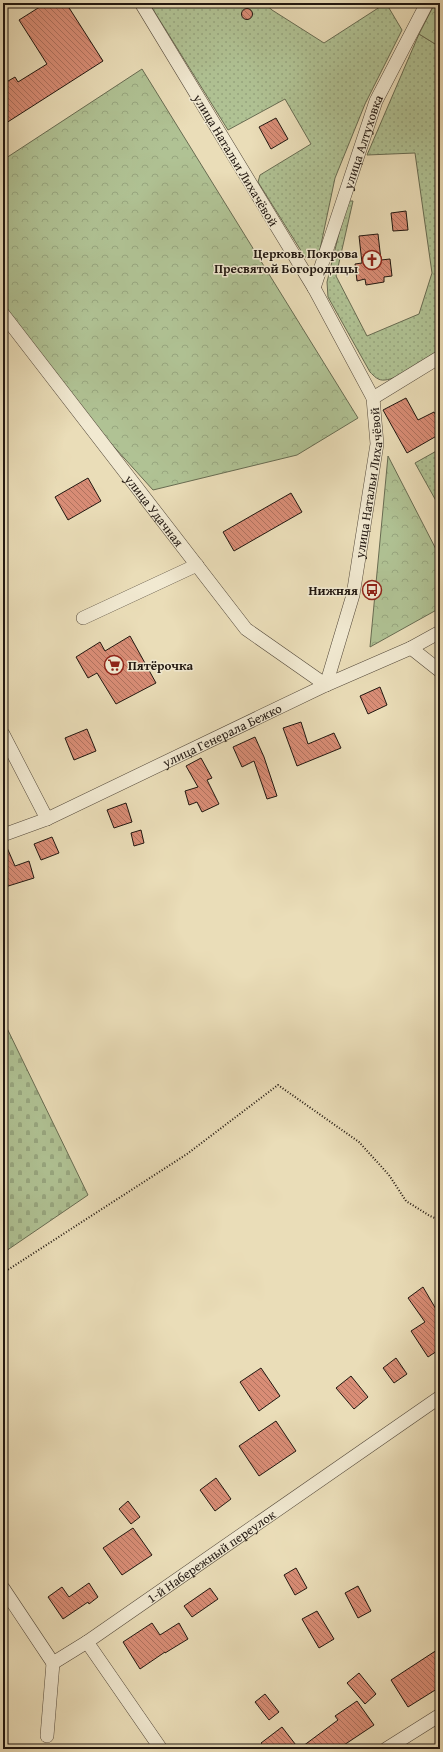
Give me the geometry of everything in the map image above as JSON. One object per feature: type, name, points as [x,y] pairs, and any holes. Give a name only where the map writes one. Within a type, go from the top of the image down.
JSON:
[{"type":"street","name":"улица Натальи Лихачёвой","points":[[141,3],[314,288],[372,398],[376,444],[353,595],[326,685]]},
{"type":"street","name":"улица Алтуховка","points":[[314,288],[376,101],[427,3]]},
{"type":"street","name":"улица Удачная","points":[[3,314],[246,629],[326,685]]},
{"type":"street","points":[[372,398],[440,357]]},
{"type":"street","points":[[83,618],[197,565]]},
{"type":"street","name":"улица Генерала Бежко","points":[[3,835],[47,820],[326,685],[411,648],[440,632]]},
{"type":"street","points":[[411,648],[440,671]]},
{"type":"street","points":[[3,734],[47,820]]},
{"type":"street","name":"1-й Набережный переулок","points":[[53,1663],[86,1642],[440,1397]]},
{"type":"street","points":[[3,1588],[53,1663],[47,1736]]},
{"type":"street","points":[[86,1642],[161,1749]]},
{"type":"street","points":[[386,1749],[440,1715]]},
{"type":"path","points":[[3,1273],[187,1154],[278,1085],[359,1142],[389,1175],[406,1201],[430,1216],[440,1220]]},
{"type":"green space","points":[[149,3],[264,3],[272,10],[324,43],[386,3],[402,30],[365,104],[335,178],[319,254],[312,259],[305,257],[258,182],[260,175],[311,144],[285,99],[228,130]]},
{"type":"green space","points":[[435,3],[440,3],[440,47],[419,34]]},
{"type":"green space","points":[[419,34],[440,47],[440,350],[398,376],[391,379],[380,380],[370,372],[328,297],[327,282],[347,201],[353,201],[336,276],[367,336],[419,314],[432,273],[415,153],[367,155]]},
{"type":"green space","points":[[142,69],[358,418],[297,455],[153,490],[3,324],[3,160]]},
{"type":"green space","points":[[440,449],[440,508],[415,463]]},
{"type":"green space","points":[[388,456],[440,557],[440,608],[370,647]]},
{"type":"green space","points":[[3,1020],[88,1195],[3,1253]]},
{"type":"building","points":[[46,3],[66,3],[103,61],[3,125],[3,84],[15,77],[18,82],[47,64],[19,20]]},
{"type":"building","points":[[247,8],[251,10],[253,14],[251,18],[247,20],[243,18],[241,14],[243,10]]},
{"type":"building","points":[[276,118],[288,139],[271,149],[259,127]]},
{"type":"building","points":[[406,211],[408,230],[393,231],[391,213]]},
{"type":"building","name":"Церковь Покрова Пресвятой Богородицы","points":[[378,234],[381,260],[390,259],[392,276],[384,277],[384,282],[366,285],[365,279],[357,281],[355,264],[362,263],[359,236]]},
{"type":"building","points":[[406,398],[418,420],[434,412],[440,423],[440,434],[407,453],[383,410]]},
{"type":"building","points":[[88,478],[101,501],[68,520],[55,497]]},
{"type":"building","points":[[291,493],[302,512],[234,551],[223,532]]},
{"type":"building","name":"Пятёрочка","points":[[130,636],[156,683],[116,704],[97,673],[88,678],[76,657],[100,642],[105,651]]},
{"type":"building","points":[[380,687],[387,705],[368,714],[360,696]]},
{"type":"building","points":[[301,722],[308,744],[334,733],[341,748],[297,766],[283,728]]},
{"type":"building","points":[[87,729],[96,751],[74,760],[65,738]]},
{"type":"building","points":[[255,737],[264,757],[277,796],[267,799],[254,761],[242,767],[233,747]]},
{"type":"building","points":[[201,758],[212,778],[207,780],[219,804],[202,812],[197,802],[189,805],[185,791],[198,787],[186,766]]},
{"type":"building","points":[[126,803],[132,822],[114,828],[107,810]]},
{"type":"building","points":[[141,830],[144,843],[134,846],[131,833]]},
{"type":"building","points":[[52,837],[59,853],[41,860],[34,844]]},
{"type":"building","points":[[3,843],[5,843],[15,866],[29,861],[34,878],[5,887],[3,881]]},
{"type":"building","points":[[423,1287],[440,1316],[440,1349],[428,1357],[411,1331],[425,1322],[408,1298]]},
{"type":"building","points":[[396,1358],[407,1374],[394,1383],[383,1368]]},
{"type":"building","points":[[261,1368],[280,1396],[259,1411],[240,1382]]},
{"type":"building","points":[[351,1376],[368,1397],[354,1409],[336,1388]]},
{"type":"building","points":[[276,1421],[296,1451],[259,1476],[239,1446]]},
{"type":"building","points":[[216,1478],[231,1499],[215,1511],[200,1490]]},
{"type":"building","points":[[128,1501],[140,1517],[131,1524],[119,1509]]},
{"type":"building","points":[[133,1528],[152,1555],[122,1575],[103,1548]]},
{"type":"building","points":[[296,1568],[307,1588],[295,1595],[284,1575]]},
{"type":"building","points":[[89,1583],[98,1597],[63,1619],[48,1597],[62,1587],[69,1597]]},
{"type":"building","points":[[358,1586],[371,1611],[358,1618],[345,1593]]},
{"type":"building","points":[[210,1588],[218,1599],[192,1617],[184,1606]]},
{"type":"building","points":[[317,1611],[334,1639],[319,1648],[302,1619]]},
{"type":"building","points":[[152,1623],[160,1635],[179,1623],[188,1639],[140,1669],[123,1642]]},
{"type":"building","points":[[440,1648],[440,1687],[408,1707],[391,1680]]},
{"type":"building","points":[[359,1673],[376,1694],[365,1704],[347,1683]]},
{"type":"building","points":[[265,1694],[279,1712],[269,1720],[255,1702]]},
{"type":"building","points":[[357,1701],[374,1725],[338,1749],[299,1749],[338,1720],[335,1716]]},
{"type":"building","points":[[282,1727],[299,1749],[266,1749],[261,1743]]},
{"type":"place","name":"Церковь Покрова Пресвятой Богородицы","points":[[372,260]]},
{"type":"place","name":"Нижняя","points":[[372,590]]},
{"type":"place","name":"Пятёрочка","points":[[114,665]]}]
